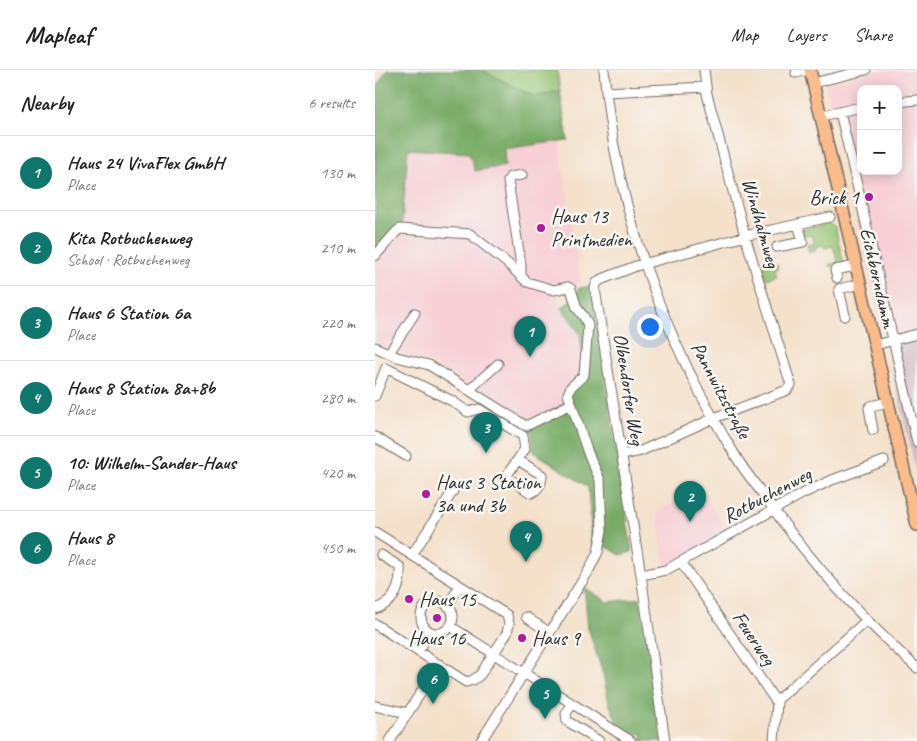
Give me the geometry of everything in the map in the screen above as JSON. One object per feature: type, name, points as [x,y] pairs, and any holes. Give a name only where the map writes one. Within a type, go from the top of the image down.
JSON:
[{"type":"main road","name":"Eichborndamm","points":[[809,70],[917,525]]},
{"type":"street","name":"Pannwitzstraße","points":[[604,70],[622,186],[643,264],[675,339],[714,418],[738,460],[822,572],[867,620],[917,668]]},
{"type":"street","name":"Windhalmweg","points":[[704,70],[706,87],[745,236],[791,384],[787,390],[714,418]]},
{"type":"street","points":[[796,73],[809,70]]},
{"type":"street","points":[[813,83],[866,70]]},
{"type":"street","points":[[606,92],[706,87]]},
{"type":"street","points":[[902,102],[917,100]]},
{"type":"street","points":[[821,116],[857,108]]},
{"type":"street","points":[[840,112],[917,442]]},
{"type":"street","points":[[521,275],[508,181],[510,177],[522,174]]},
{"type":"street","name":"Olbendorfer Weg","points":[[665,741],[641,575],[595,289],[596,284],[600,280],[643,264],[745,236],[830,217]]},
{"type":"street","points":[[777,248],[803,242],[798,224]]},
{"type":"street","points":[[375,256],[400,229],[469,234],[521,275],[527,282],[554,290],[568,287],[571,289],[577,308],[588,325],[584,375],[571,387],[568,394],[600,480],[602,530],[598,552],[594,562],[481,741]]},
{"type":"street","points":[[837,278],[835,270],[856,266]]},
{"type":"street","points":[[845,316],[839,289],[860,284]]},
{"type":"street","points":[[389,353],[415,313]]},
{"type":"street","points":[[875,344],[917,334]]},
{"type":"street","points":[[375,347],[429,365],[526,426],[571,404]]},
{"type":"street","points":[[469,390],[498,364]]},
{"type":"street","points":[[375,396],[386,368],[452,401],[468,412],[479,409],[523,436],[525,449],[518,460]]},
{"type":"street","points":[[873,430],[869,408],[888,402]]},
{"type":"street","points":[[622,455],[641,451],[714,418]]},
{"type":"street","points":[[375,437],[406,456]]},
{"type":"street","name":"Rotbuchenweg","points":[[641,575],[666,570],[831,480],[885,461]]},
{"type":"street","points":[[412,555],[453,491]]},
{"type":"street","points":[[375,532],[507,615],[509,619],[507,633],[480,674],[473,680],[466,682],[375,624]]},
{"type":"street","points":[[376,610],[384,606],[395,594],[401,576],[401,568],[381,555]]},
{"type":"street","name":"Feuerweg","points":[[681,562],[776,702]]},
{"type":"street","points":[[447,606],[460,586]]},
{"type":"street","points":[[433,602],[439,602],[447,606],[452,618],[449,626],[441,632],[431,632],[426,629],[421,621],[422,611],[433,602]]},
{"type":"street","points":[[526,617],[550,632]]},
{"type":"street","points":[[774,741],[776,702],[867,620]]},
{"type":"street","points":[[449,626],[631,741]]},
{"type":"street","points":[[418,652],[431,632]]},
{"type":"street","points":[[390,741],[439,664]]},
{"type":"street","points":[[572,704],[566,714],[567,721],[599,741]]},
{"type":"street","points":[[375,706],[408,713]]},
{"type":"shaded area","points":[[877,70],[917,70],[917,332],[885,339],[825,85]]},
{"type":"shaded area","points":[[559,141],[581,284],[556,292],[562,308],[580,334],[583,359],[580,375],[564,404],[526,424],[431,363],[375,345],[375,252],[402,223],[408,149],[470,153],[475,171],[504,149]]},
{"type":"shaded area","points":[[917,332],[917,476],[885,339]]},
{"type":"shaded area","points":[[703,490],[727,532],[665,567],[657,511]]},
{"type":"green space","points":[[387,70],[481,70],[535,97],[560,91],[568,140],[504,149],[505,166],[475,171],[469,153],[408,149],[402,224],[375,252],[375,90]]},
{"type":"green space","points":[[481,70],[557,70],[560,91],[535,97]]},
{"type":"green space","points":[[829,223],[835,227],[844,264],[829,267],[829,264],[838,263],[833,246],[825,248],[824,245],[815,247],[816,251],[809,252],[807,244],[814,244],[813,236],[803,235],[802,230]]},
{"type":"green space","points":[[777,262],[778,268],[775,269],[777,276],[766,279],[762,266]]},
{"type":"green space","points":[[591,286],[632,552],[620,555],[609,548],[592,545],[588,487],[534,452],[531,432],[526,424],[564,404],[569,385],[580,375],[583,359],[580,334],[562,308],[574,297],[579,288]]},
{"type":"green space","points":[[584,587],[608,602],[640,598],[662,741],[639,741],[644,734],[628,733],[618,725],[609,703],[603,674],[588,628]]},
{"type":"place","name":"Brick 1","points":[[869,197]]},
{"type":"place","name":"Haus 13 Printmedien","points":[[541,228]]},
{"type":"place","name":"Haus 24 VivaFlex GmbH","points":[[530,357]]},
{"type":"place","name":"Haus 6 Station 6a","points":[[486,453]]},
{"type":"place","name":"Haus 3 Station 3a und 3b","points":[[426,494]]},
{"type":"place","name":"Kita Rotbuchenweg","points":[[690,522]]},
{"type":"place","name":"Haus 8 Station 8a+8b","points":[[526,562]]},
{"type":"place","name":"Haus 15","points":[[409,599]]},
{"type":"place","name":"Haus 16","points":[[437,618]]},
{"type":"place","name":"Haus 9","points":[[522,638]]},
{"type":"place","name":"Haus 8","points":[[433,704]]},
{"type":"place","name":"10: Wilhelm-Sander-Haus","points":[[545,719]]}]
